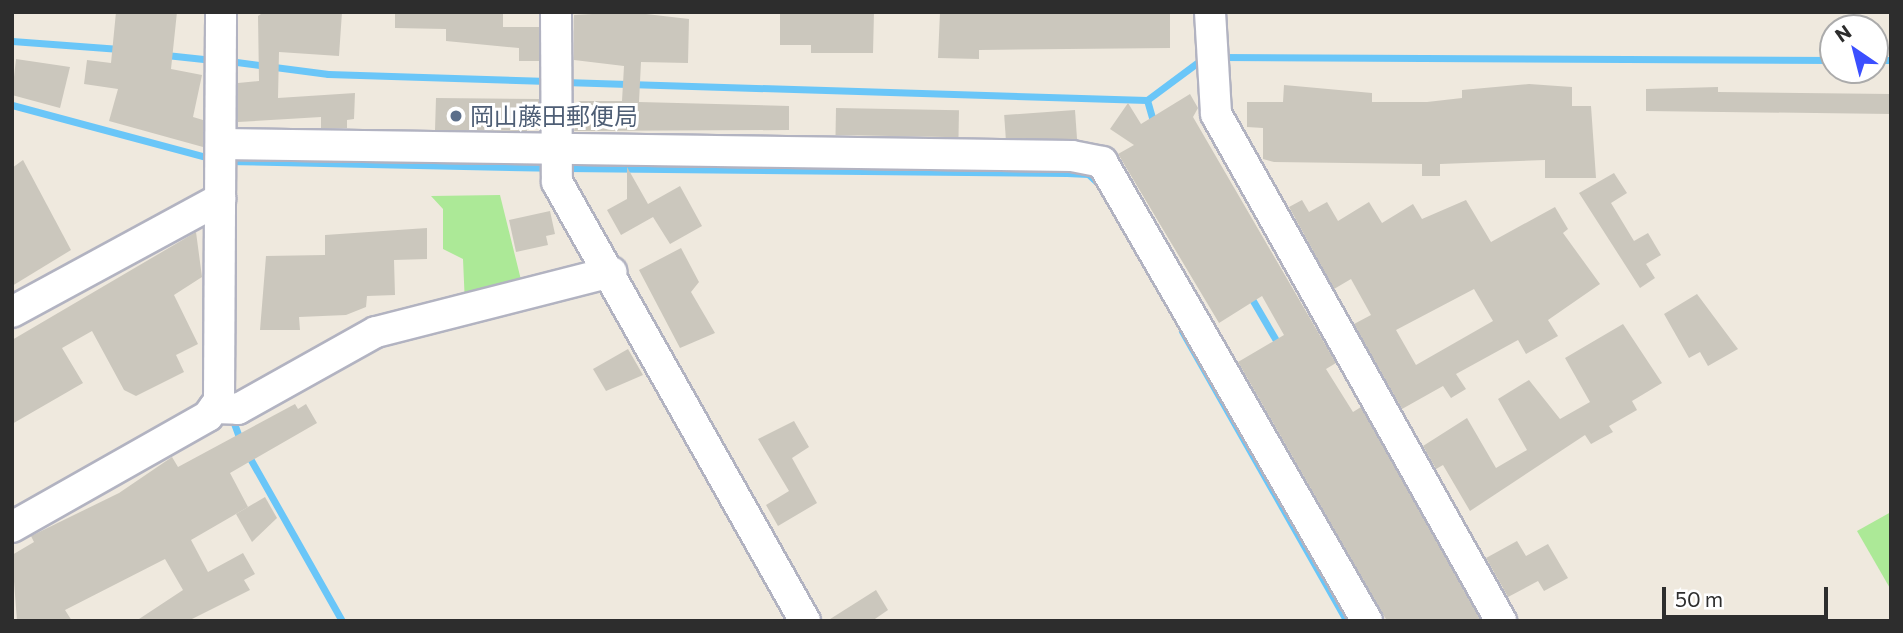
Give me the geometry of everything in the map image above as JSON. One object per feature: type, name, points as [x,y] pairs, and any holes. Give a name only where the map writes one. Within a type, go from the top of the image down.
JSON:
[{"type":"street","points":[[221,12],[220,166],[226,409]]},
{"type":"street","points":[[556,12],[556,162],[611,272],[805,621]]},
{"type":"street","points":[[1210,12],[1216,114],[1500,621]]},
{"type":"street","points":[[12,312],[220,166],[1072,156],[1102,162],[1367,621]]},
{"type":"street","points":[[12,527],[226,409],[376,332],[611,272]]},
{"type":"green space","points":[[500,195],[523,288],[465,305],[463,259],[443,249],[443,209],[431,196]]},
{"type":"green space","points":[[1891,512],[1891,590],[1857,531]]},
{"type":"building","points":[[116,12],[177,12],[171,69],[202,75],[193,117],[203,120],[203,147],[109,121],[118,89],[84,84],[87,60],[111,63]]},
{"type":"building","points":[[264,12],[342,12],[339,56],[279,52],[278,98],[355,93],[354,119],[347,120],[347,128],[321,128],[321,117],[238,122],[238,83],[259,81],[258,16]]},
{"type":"building","points":[[395,12],[503,12],[503,27],[539,27],[539,61],[519,61],[519,48],[446,41],[446,29],[395,28]]},
{"type":"building","points":[[629,12],[689,19],[688,63],[641,62],[639,102],[789,106],[789,130],[574,131],[579,101],[622,101],[624,66],[574,60],[574,15]]},
{"type":"building","points":[[780,12],[874,12],[873,53],[811,53],[811,45],[780,45]]},
{"type":"building","points":[[940,12],[1170,12],[1170,48],[979,50],[979,59],[938,58]]},
{"type":"building","points":[[16,59],[70,67],[60,108],[12,95]]},
{"type":"building","points":[[1529,84],[1572,87],[1572,106],[1591,106],[1596,178],[1545,178],[1545,160],[1440,164],[1440,176],[1422,176],[1422,164],[1274,162],[1263,159],[1263,128],[1247,127],[1247,102],[1283,102],[1284,85],[1372,93],[1372,102],[1427,102],[1462,98],[1462,90]]},
{"type":"building","points":[[1718,87],[1718,92],[1891,94],[1891,114],[1646,111],[1646,89]]},
{"type":"building","points":[[1190,94],[1198,108],[1193,117],[1336,363],[1326,369],[1353,412],[1361,407],[1481,621],[1387,621],[1238,362],[1284,335],[1262,296],[1219,323],[1118,154],[1134,145],[1110,129],[1128,103],[1141,124]]},
{"type":"building","points":[[436,98],[539,99],[539,120],[527,121],[527,131],[435,130]]},
{"type":"building","points":[[836,108],[959,110],[959,137],[836,135]]},
{"type":"building","points":[[1075,110],[1077,139],[1006,144],[1004,115]]},
{"type":"building","points":[[23,160],[71,250],[12,286],[12,168]]},
{"type":"building","points":[[627,167],[648,204],[680,186],[702,226],[670,244],[653,217],[621,235],[607,210],[627,199]]},
{"type":"building","points":[[1614,173],[1627,193],[1611,203],[1634,241],[1648,233],[1661,255],[1646,264],[1655,278],[1640,288],[1579,193]]},
{"type":"building","points":[[1302,200],[1309,212],[1327,202],[1338,221],[1369,202],[1382,223],[1413,204],[1422,219],[1466,200],[1491,242],[1555,207],[1568,229],[1563,233],[1600,284],[1548,320],[1558,336],[1526,354],[1518,340],[1456,374],[1466,389],[1451,398],[1443,386],[1402,409],[1354,324],[1371,315],[1351,279],[1334,289],[1289,207]],"holes":[[[1474,289],[1493,321],[1416,365],[1396,330]]]},
{"type":"building","points":[[550,211],[555,234],[546,236],[548,245],[516,252],[509,220]]},
{"type":"building","points":[[427,228],[427,259],[394,260],[395,295],[367,296],[366,307],[346,315],[299,317],[300,330],[260,330],[266,256],[325,255],[325,235]]},
{"type":"building","points":[[196,232],[202,277],[174,295],[198,344],[176,355],[184,372],[136,396],[124,390],[92,331],[62,348],[83,383],[12,424],[12,340]]},
{"type":"building","points":[[681,248],[699,282],[691,292],[715,333],[680,348],[639,270]]},
{"type":"building","points":[[1697,294],[1738,349],[1708,366],[1700,352],[1689,358],[1664,314]]},
{"type":"building","points":[[1623,324],[1662,383],[1632,401],[1637,410],[1609,426],[1613,432],[1591,444],[1585,435],[1470,511],[1443,465],[1436,469],[1423,446],[1467,418],[1496,468],[1527,450],[1498,399],[1529,380],[1560,419],[1590,402],[1565,358]]},
{"type":"building","points":[[628,349],[643,375],[606,391],[593,369]]},
{"type":"building","points":[[295,404],[298,409],[306,404],[317,423],[230,473],[248,507],[191,540],[208,572],[243,553],[255,574],[244,580],[250,590],[188,621],[136,621],[183,590],[165,559],[65,610],[72,621],[17,621],[12,555],[34,542],[31,536],[119,493],[172,457],[178,467]]},
{"type":"building","points":[[794,421],[809,447],[792,458],[817,503],[778,526],[766,505],[789,491],[758,439]]},
{"type":"building","points":[[265,497],[277,518],[252,542],[236,514]]},
{"type":"building","points":[[1517,541],[1526,556],[1548,544],[1568,578],[1544,591],[1538,581],[1508,597],[1486,558]]},
{"type":"building","points":[[876,590],[888,610],[872,621],[827,621]]},
{"type":"waterway","points":[[12,41],[120,49]]},
{"type":"waterway","points":[[166,55],[213,60]]},
{"type":"waterway","points":[[564,82],[1147,100],[1205,57]]},
{"type":"waterway","points":[[1221,57],[1819,60]]},
{"type":"waterway","points":[[229,61],[328,74],[548,81]]},
{"type":"waterway","points":[[1147,100],[1154,125]]},
{"type":"waterway","points":[[12,105],[214,159]]},
{"type":"waterway","points":[[226,161],[550,168]]},
{"type":"waterway","points":[[565,168],[1067,173],[1088,174],[1099,184]]},
{"type":"waterway","points":[[1249,294],[1280,347]]},
{"type":"waterway","points":[[1182,331],[1347,621]]},
{"type":"waterway","points":[[231,415],[241,442]]},
{"type":"waterway","points":[[247,453],[342,621]]},
{"type":"place","name":"岡山藤田郵便局","points":[[456,116]]}]
